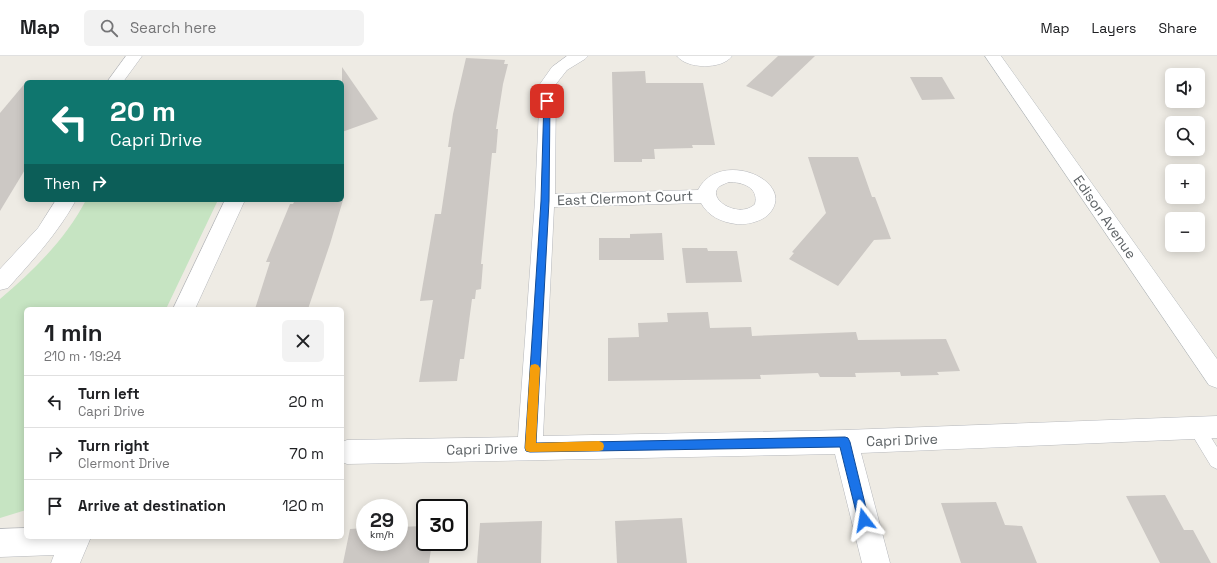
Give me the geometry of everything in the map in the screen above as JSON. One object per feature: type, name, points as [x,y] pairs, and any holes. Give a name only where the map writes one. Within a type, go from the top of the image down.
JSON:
[{"type":"street","points":[[116,80],[134,56]]},
{"type":"street","points":[[530,448],[545,201],[548,84],[555,71],[571,59],[580,56]]},
{"type":"street","points":[[685,56],[698,61],[707,61],[715,60],[724,56]]},
{"type":"street","name":"Edison Avenue","points":[[993,56],[1217,378]]},
{"type":"street","name":"East Clermont Court","points":[[545,201],[706,196]]},
{"type":"street","points":[[0,282],[36,245],[59,215],[65,202]]},
{"type":"street","points":[[185,307],[234,202]]},
{"type":"street","name":"Capri Drive","points":[[347,452],[845,442],[1206,428]]},
{"type":"street","points":[[845,442],[876,563]]},
{"type":"street","points":[[0,543],[73,547]]},
{"type":"lane","points":[[1206,428],[1217,461]]},
{"type":"green space","points":[[85,202],[217,202],[167,307],[24,307],[24,511],[0,518],[0,299],[37,265],[59,241]]},
{"type":"building","points":[[778,56],[815,56],[772,97],[746,86]]},
{"type":"building","points":[[466,58],[505,60],[504,64],[508,64],[503,84],[496,129],[498,129],[496,153],[492,153],[481,264],[483,264],[481,289],[476,290],[475,299],[472,299],[464,359],[460,359],[457,381],[419,382],[433,300],[420,301],[435,214],[441,214],[451,147],[448,147],[453,114]]},
{"type":"building","points":[[342,67],[378,119],[344,131],[344,80],[342,80]]},
{"type":"building","points":[[645,71],[646,83],[703,83],[715,145],[692,145],[693,148],[654,149],[655,159],[642,159],[642,162],[614,162],[612,72]]},
{"type":"building","points":[[910,77],[942,77],[955,99],[922,100]]},
{"type":"building","points":[[24,84],[24,171],[0,211],[0,113]]},
{"type":"building","points":[[808,157],[858,157],[872,197],[875,197],[891,239],[874,240],[838,286],[789,259],[794,253],[792,252],[826,213]]},
{"type":"building","points":[[294,202],[342,202],[309,307],[256,307],[270,262],[266,262],[290,204],[293,204]]},
{"type":"building","points":[[662,233],[664,260],[599,260],[599,238],[630,238],[630,234]]},
{"type":"building","points":[[682,248],[707,248],[708,251],[737,251],[742,282],[686,283]]},
{"type":"building","points":[[708,312],[710,328],[751,327],[752,336],[856,332],[858,340],[946,339],[960,371],[937,372],[939,375],[901,376],[900,372],[855,373],[856,377],[820,377],[818,373],[760,375],[761,379],[608,381],[608,338],[639,337],[638,323],[668,322],[667,313]]},
{"type":"building","points":[[1165,495],[1184,530],[1193,530],[1211,563],[1160,563],[1126,496]]},
{"type":"building","points":[[996,502],[1005,525],[1022,526],[1037,563],[961,563],[941,503]]},
{"type":"building","points":[[682,518],[687,563],[617,563],[615,521]]},
{"type":"building","points":[[542,521],[541,563],[477,563],[480,523]]},
{"type":"building","points":[[416,526],[416,551],[431,551],[429,563],[343,563],[350,529],[356,529],[356,551],[408,551],[408,527]]},
{"type":"slow traffic","points":[[535,368],[530,448],[599,446]]},
{"type":"route","points":[[547,101],[545,201],[530,448],[845,442],[864,520]]}]
